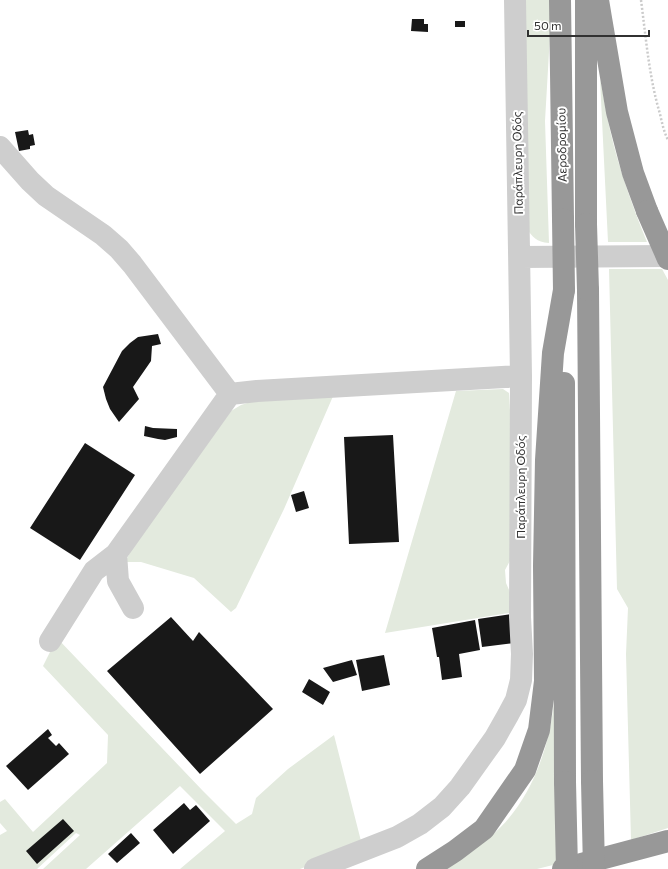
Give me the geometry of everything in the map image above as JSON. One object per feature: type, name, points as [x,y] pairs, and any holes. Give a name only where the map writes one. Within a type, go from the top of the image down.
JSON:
[{"type":"highway","name":"Αεροδρομίου","points":[[560,0],[564,290]]},
{"type":"highway","points":[[586,0],[586,224],[594,869]]},
{"type":"highway","points":[[598,0],[618,112],[633,173],[647,211],[668,257]]},
{"type":"highway","points":[[564,290],[565,782],[567,869]]},
{"type":"highway","points":[[428,869],[484,829],[525,770],[539,730],[545,681],[544,566],[546,460],[553,353],[564,290]]},
{"type":"highway","points":[[563,869],[668,841]]},
{"type":"street","name":"Παράπλευρη Οδός","points":[[315,869],[397,837],[420,824],[442,807],[460,787],[487,749],[516,700],[521,680],[520,257],[515,0]]},
{"type":"street","points":[[0,147],[30,181],[46,196],[103,235],[120,249],[230,394]]},
{"type":"street","points":[[520,257],[668,257]]},
{"type":"street","points":[[50,641],[94,571],[116,554],[230,394],[257,391],[521,376]]},
{"type":"street","points":[[116,554],[118,581],[133,608]]},
{"type":"path","points":[[641,0],[649,63],[656,102],[668,140]]},
{"type":"shaded area","points":[[524,0],[552,0],[545,121],[549,243],[541,242],[526,228]]},
{"type":"shaded area","points":[[600,79],[617,159],[647,242],[608,242]]},
{"type":"shaded area","points":[[609,269],[662,269],[668,280],[668,828],[631,840],[626,654],[628,608],[617,589]]},
{"type":"shaded area","points":[[503,389],[509,393],[511,429],[511,559],[505,570],[506,583],[512,597],[514,612],[385,633],[456,391]]},
{"type":"shaded area","points":[[334,394],[284,509],[236,608],[231,612],[194,578],[141,562],[125,562],[134,545],[231,411],[241,405],[260,399]]},
{"type":"shaded area","points":[[57,638],[236,824],[252,814],[256,798],[288,769],[334,735],[362,845],[300,869],[180,869],[225,831],[180,786],[86,869],[43,869],[80,835],[76,833],[37,869],[0,869],[0,835],[7,831],[0,823],[0,802],[5,799],[33,832],[107,763],[108,735],[43,666]]},
{"type":"shaded area","points":[[555,665],[561,863],[537,869],[445,869],[479,846],[504,824],[526,793],[542,758],[547,739],[554,702]]},
{"type":"building","points":[[412,19],[424,19],[424,24],[428,24],[428,32],[411,31]]},
{"type":"building","points":[[455,21],[465,21],[465,27],[455,27]]},
{"type":"building","points":[[28,130],[29,135],[33,134],[35,145],[30,146],[30,149],[19,151],[15,132]]},
{"type":"building","points":[[158,334],[161,344],[152,346],[151,361],[133,387],[139,399],[119,422],[110,409],[103,387],[122,351],[130,343],[138,337]]},
{"type":"building","points":[[145,426],[153,428],[177,429],[177,437],[165,440],[144,436]]},
{"type":"building","points":[[393,435],[399,542],[349,544],[344,437]]},
{"type":"building","points":[[85,443],[135,475],[80,560],[30,528]]},
{"type":"building","points":[[304,491],[309,508],[296,512],[291,495]]},
{"type":"building","points":[[512,614],[515,643],[482,647],[478,619]]},
{"type":"building","points":[[171,617],[193,641],[199,632],[273,709],[200,774],[107,671]]},
{"type":"building","points":[[475,620],[480,650],[459,654],[462,677],[442,680],[439,657],[437,657],[432,628]]},
{"type":"building","points":[[384,655],[390,685],[362,691],[356,660]]},
{"type":"building","points":[[352,660],[357,675],[333,682],[323,668]]},
{"type":"building","points":[[309,679],[330,692],[323,705],[302,692]]},
{"type":"building","points":[[48,729],[52,735],[48,738],[56,746],[59,743],[69,754],[28,790],[6,766]]},
{"type":"building","points":[[184,803],[190,810],[196,805],[210,821],[173,854],[153,830]]},
{"type":"building","points":[[63,819],[74,831],[37,864],[26,851]]},
{"type":"building","points":[[131,833],[140,843],[117,863],[108,854]]}]
